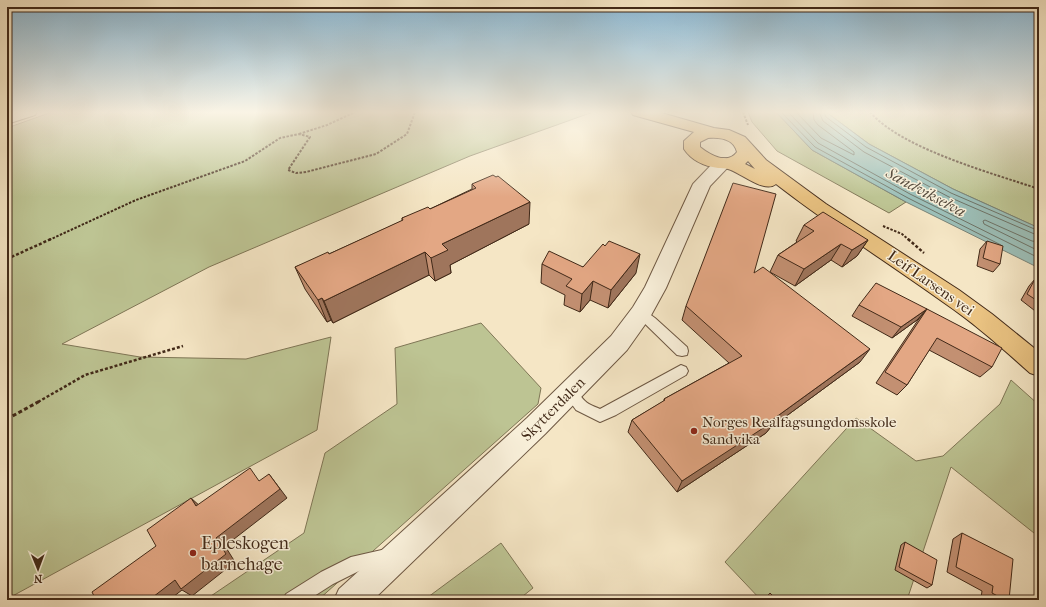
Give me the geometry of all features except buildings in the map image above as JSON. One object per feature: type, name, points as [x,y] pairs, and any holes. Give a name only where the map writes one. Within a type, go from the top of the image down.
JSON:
[{"type":"main road","name":"Leif Larsens vei","points":[[683,140],[711,162],[726,163],[818,208]]},
{"type":"main road","points":[[693,140],[696,151]]},
{"type":"main road","name":"Leif Larsens vei","points":[[738,140],[757,162],[818,208],[951,296],[984,320],[1039,366]]},
{"type":"main road","points":[[726,163],[741,160],[745,155],[746,149]]},
{"type":"street","points":[[696,151],[699,177],[702,184]]},
{"type":"street","name":"Skytterdalen","points":[[353,599],[397,555],[536,426],[619,343],[641,313],[666,265],[702,184],[713,172],[726,163]]},
{"type":"lane","points":[[641,313],[651,320],[682,351]]},
{"type":"lane","points":[[570,392],[581,406],[600,416],[681,371]]},
{"type":"lane","points":[[292,600],[327,578],[357,563],[397,555]]},
{"type":"path","points":[[7,259],[136,200],[245,161],[276,140]]},
{"type":"path","points":[[308,140],[288,170],[296,173],[306,172],[376,154],[397,140]]},
{"type":"path","points":[[910,140],[923,147],[1039,189]]},
{"type":"path","points":[[7,419],[85,375],[184,346]]},
{"type":"green space","points":[[7,140],[514,140],[470,156],[209,267],[62,344],[140,357],[246,359],[331,337],[317,430],[7,599]]},
{"type":"green space","points":[[768,140],[803,140],[812,150],[906,202],[889,213],[777,151]]},
{"type":"green space","points":[[864,140],[1039,140],[1039,228],[953,189]]},
{"type":"green space","points":[[481,323],[541,388],[538,404],[318,600],[205,600],[304,533],[325,453],[397,404],[395,348]]},
{"type":"green space","points":[[1011,380],[1039,405],[1039,537],[951,467],[907,600],[761,600],[725,562],[856,418],[916,461],[943,456],[1000,404]]},
{"type":"green space","points":[[501,543],[533,588],[518,600],[424,600]]},
{"type":"water","name":"Sandvikselva","points":[[803,140],[864,140],[953,189],[1039,228],[1039,268],[906,202],[812,150]]},
{"type":"place","name":"Norges Realfagsungdomsskole Sandvika","points":[[694,431]]},
{"type":"place","name":"Epleskogen barnehage","points":[[193,553]]}]
